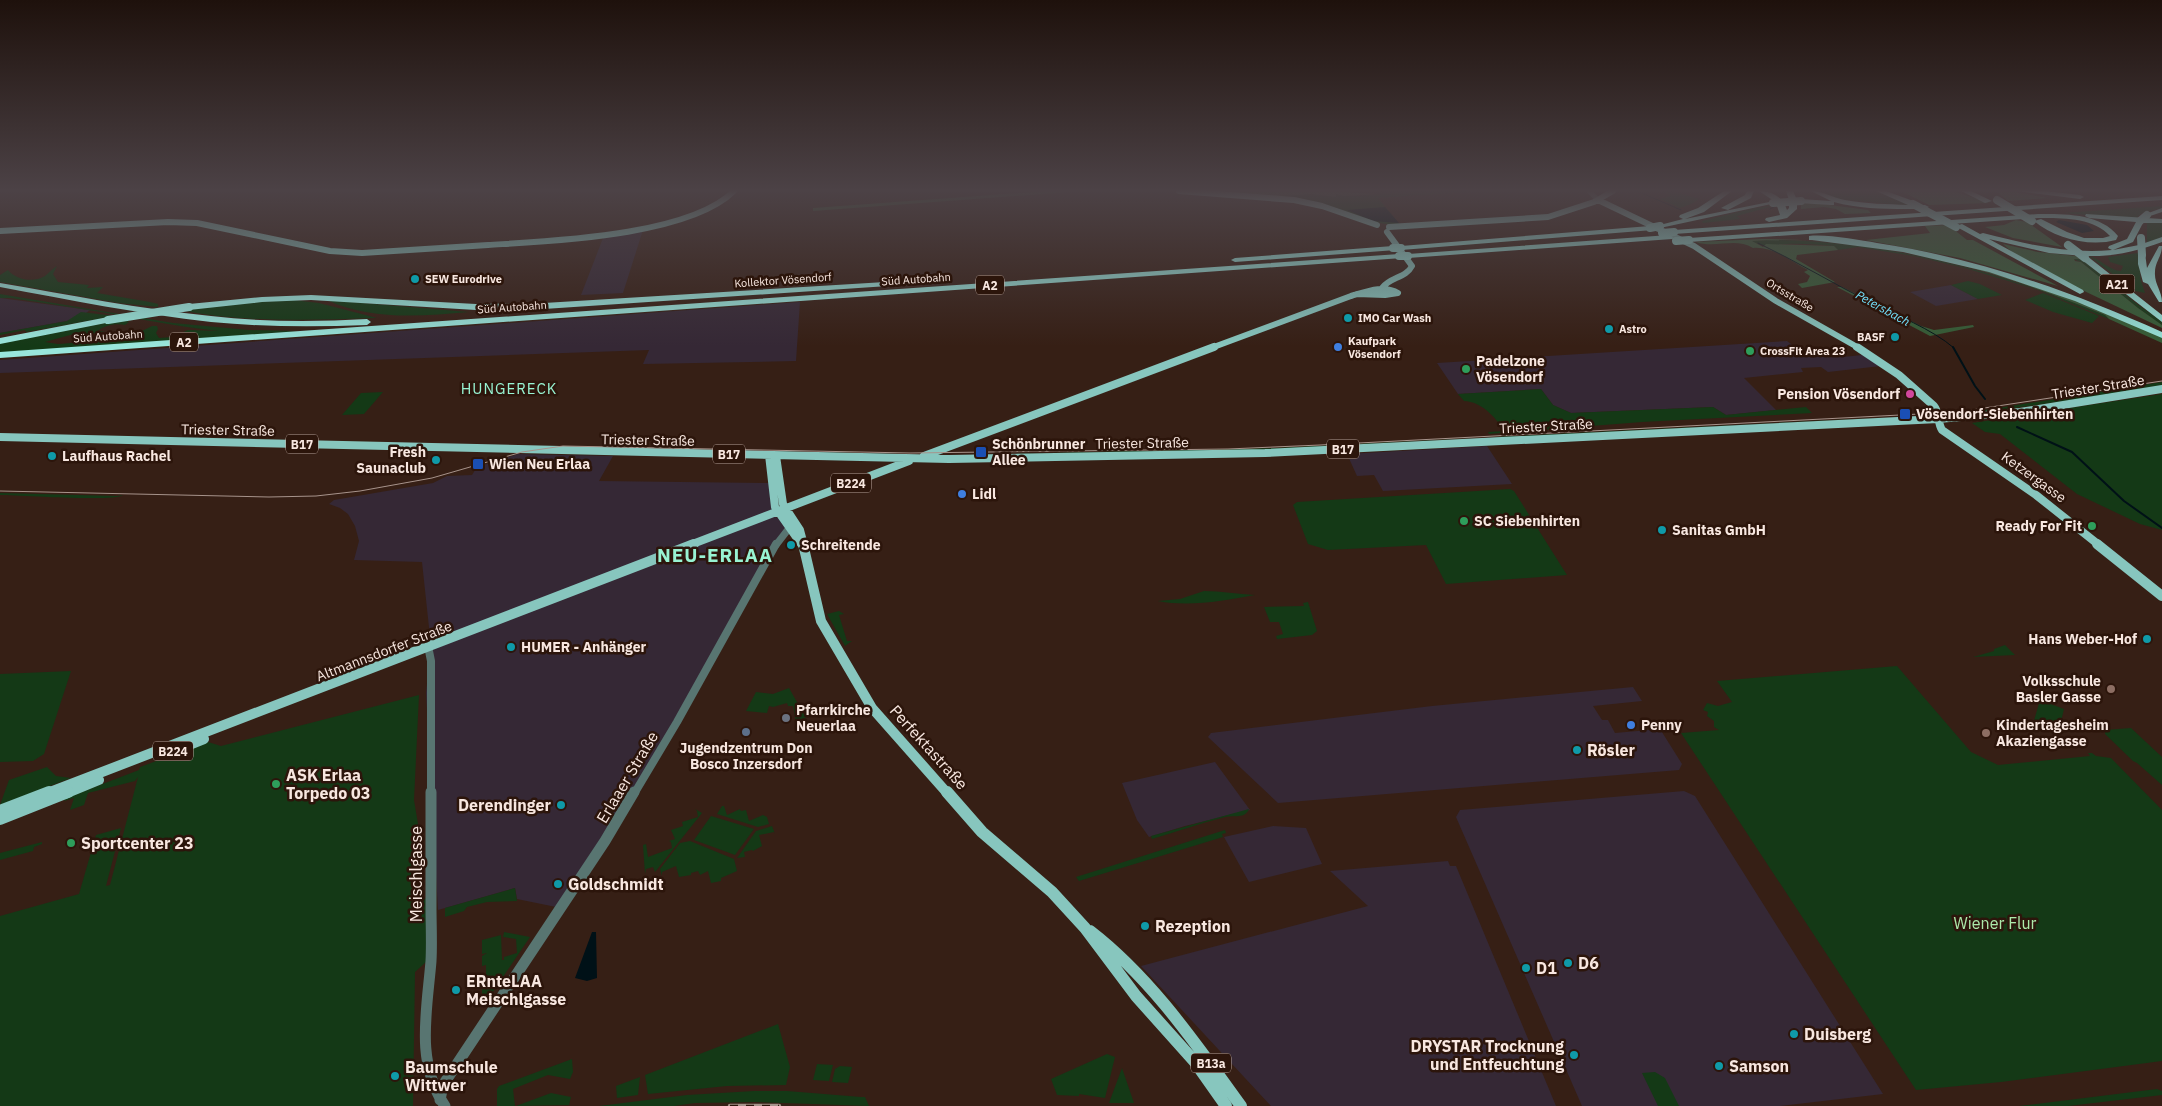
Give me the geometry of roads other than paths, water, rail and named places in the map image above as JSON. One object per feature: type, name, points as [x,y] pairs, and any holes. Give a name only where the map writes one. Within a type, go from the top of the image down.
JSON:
[{"type":"highway","name":"Süd Autobahn","points":[[547,312],[1525,243]]},
{"type":"highway","name":"Kollektor Vösendorf","points":[[378,302],[484,307],[571,305],[1525,243]]},
{"type":"highway","name":"Süd Autobahn","points":[[0,355],[1399,251],[1583,243]]},
{"type":"highway","name":"Süd Autobahn","points":[[1606,243],[1632,243]]},
{"type":"highway","points":[[1861,243],[1893,247],[1964,262],[2010,275],[2065,293],[2162,333]]},
{"type":"highway","name":"A21","points":[[1988,243],[2054,279],[2162,333]]},
{"type":"highway","points":[[2011,243],[2074,252],[2115,252],[2140,248],[2153,243]]},
{"type":"highway","name":"A21","points":[[2065,243],[2162,318]]},
{"type":"highway","points":[[2053,250],[2086,251],[2117,247],[2125,243]]},
{"type":"highway","points":[[2141,243],[2142,264],[2146,280],[2162,302]]},
{"type":"highway","points":[[2162,248],[2151,266],[2150,274],[2154,288],[2162,302]]},
{"type":"highway","points":[[0,285],[180,316],[266,323],[344,323],[547,312]]},
{"type":"highway","points":[[0,292],[175,320],[213,324],[300,329],[391,327]]},
{"type":"highway","name":"Süd Autobahn","points":[[0,341],[108,320],[242,301],[292,299],[378,302]]},
{"type":"highway","name":"A2","points":[[378,302],[472,311],[547,312]]},
{"type":"main road","points":[[290,243],[330,251],[356,253],[520,243]]},
{"type":"main road","points":[[994,431],[1336,300],[1381,290],[1386,282],[1409,272],[1412,266],[1394,243]]},
{"type":"main road","name":"Ortsstraße","points":[[1686,243],[1775,300],[1903,378],[1931,402],[1939,412],[1938,419]]},
{"type":"main road","points":[[1381,290],[1388,296],[1397,295],[1397,291],[1391,288],[1391,283],[1397,278]]},
{"type":"main road","name":"Triester Straße","points":[[0,437],[916,459],[1265,453],[1938,419],[2020,412],[2162,388]]},
{"type":"main road","name":"Ketzergasse","points":[[1938,419],[1940,427],[1947,433],[2036,495],[2162,596]]},
{"type":"main road","points":[[1914,420],[1947,433]]},
{"type":"main road","name":"Altmannsdorfer Straße","points":[[783,512],[888,469],[994,431]]},
{"type":"main road","name":"Altmannsdorfer Straße","points":[[0,811],[783,512],[930,459],[994,431]]},
{"type":"main road","name":"B13a","points":[[772,456],[783,512],[794,527]]},
{"type":"main road","points":[[885,458],[890,465],[888,469]]},
{"type":"main road","name":"Perfektastraße","points":[[794,527],[805,551],[821,621],[872,708],[982,832],[1050,890],[1085,928],[1136,996],[1195,1062],[1226,1106]]},
{"type":"main road","name":"Altmannsdorfer Straße","points":[[0,819],[428,648]]},
{"type":"main road","name":"Perfektastraße","points":[[1085,928],[1112,948],[1181,1023],[1241,1106]]},
{"type":"street","name":"Erlaaer Straße","points":[[442,1103],[443,1085],[610,833],[673,729],[778,541],[794,527]]},
{"type":"street","name":"Meischlgasse","points":[[428,648],[431,661],[431,960],[427,984],[426,1054],[428,1076],[442,1103]]},
{"type":"waterway","name":"Petersbach","points":[[1758,243],[1925,329],[1953,347]]},
{"type":"waterway","name":"Petersbach","points":[[1953,347],[1975,386],[1985,399]]},
{"type":"waterway","name":"Petersbach","points":[[2017,427],[2072,452],[2124,501],[2162,528]]},
{"type":"tram line","points":[[0,491],[269,497],[316,496],[360,491],[432,478],[522,452],[563,446],[910,453],[1228,449],[1320,445],[1958,412],[2162,381]]},
{"type":"railway","points":[[730,1106],[779,1106]]},
{"type":"place","name":"SEW Eurodrive","points":[[415,279]]},
{"type":"place","name":"IMO Car Wash","points":[[1348,318]]},
{"type":"place","name":"Astro","points":[[1609,329]]},
{"type":"place","name":"BASF","points":[[1895,337]]},
{"type":"place","name":"Kaufpark Vösendorf","points":[[1338,347]]},
{"type":"place","name":"CrossFit Area 23","points":[[1750,351]]},
{"type":"place","name":"Padelzone Vösendorf","points":[[1466,369]]},
{"type":"place","name":"Pension Vösendorf","points":[[1910,394]]},
{"type":"place","name":"Vösendorf-Siebenhirten","points":[[1905,414]]},
{"type":"place","name":"Schönbrunner Allee","points":[[981,452]]},
{"type":"place","name":"Laufhaus Rachel","points":[[52,456]]},
{"type":"place","name":"Fresh Saunaclub","points":[[436,460]]},
{"type":"place","name":"Wien Neu Erlaa","points":[[478,464]]},
{"type":"place","name":"Lidl","points":[[962,494]]},
{"type":"place","name":"SC Siebenhirten","points":[[1464,521]]},
{"type":"place","name":"Ready For Fit","points":[[2092,526]]},
{"type":"place","name":"Sanitas GmbH","points":[[1662,530]]},
{"type":"place","name":"Schreitende","points":[[791,545]]},
{"type":"place","name":"Hans Weber-Hof","points":[[2147,639]]},
{"type":"place","name":"HUMER - Anhänger","points":[[511,647]]},
{"type":"place","name":"Volksschule Basler Gasse","points":[[2111,689]]},
{"type":"place","name":"Pfarrkirche Neuerlaa","points":[[786,718]]},
{"type":"place","name":"Penny","points":[[1631,725]]},
{"type":"place","name":"Jugendzentrum Don Bosco Inzersdorf","points":[[746,732]]},
{"type":"place","name":"Kindertagesheim Akaziengasse","points":[[1986,733]]},
{"type":"place","name":"Rösler","points":[[1577,750]]},
{"type":"place","name":"ASK Erlaa Torpedo 03","points":[[276,784]]},
{"type":"place","name":"Derendinger","points":[[561,805]]},
{"type":"place","name":"Sportcenter 23","points":[[71,843]]},
{"type":"place","name":"Goldschmidt","points":[[558,884]]},
{"type":"place","name":"Rezeption","points":[[1145,926]]},
{"type":"place","name":"D6","points":[[1568,963]]},
{"type":"place","name":"D1","points":[[1526,968]]},
{"type":"place","name":"ERnteLAA Meischlgasse","points":[[456,990]]},
{"type":"place","name":"Duisberg","points":[[1794,1034]]},
{"type":"place","name":"DRYSTAR Trocknung und Entfeuchtung","points":[[1574,1055]]},
{"type":"place","name":"Samson","points":[[1719,1066]]},
{"type":"place","name":"Baumschule Wittwer","points":[[395,1076]]},
{"type":"district","name":"HUNGERECK","points":[[509,388]]},
{"type":"district","name":"NEU-ERLAA","points":[[715,555]]},
{"type":"park label","name":"Wiener Flur","points":[[1995,923]]}]
